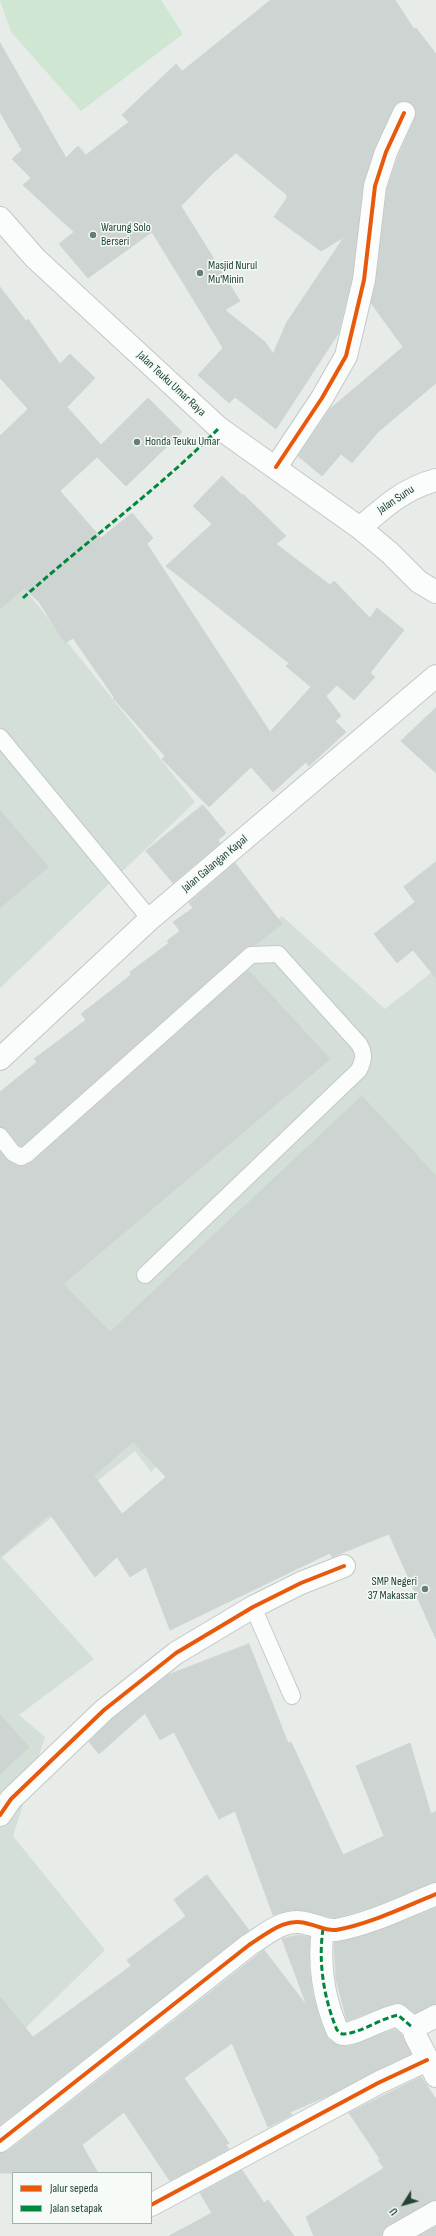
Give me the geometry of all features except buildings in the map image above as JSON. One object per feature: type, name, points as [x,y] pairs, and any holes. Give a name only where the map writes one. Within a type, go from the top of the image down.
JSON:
[{"type":"street","points":[[276,467],[322,398],[346,356],[364,280],[375,186],[386,152],[404,113]]},
{"type":"street","name":"Jalan Teuku Umar Raya","points":[[0,218],[35,258],[219,428],[360,528],[390,553]]},
{"type":"street","name":"Jalan Sunu","points":[[360,528],[388,503],[409,489],[436,480]]},
{"type":"street","points":[[390,553],[427,577],[436,586]]},
{"type":"street","points":[[390,553],[419,582],[436,592]]},
{"type":"street","name":"Jalan Galangan Kapal","points":[[0,1059],[150,919],[436,676]]},
{"type":"street","points":[[0,1815],[11,1799],[104,1710],[176,1653],[253,1607],[301,1584],[344,1566]]},
{"type":"street","points":[[0,2141],[270,1931],[284,1923],[299,1920],[323,1929],[334,1930],[355,1924],[436,1894]]},
{"type":"street","points":[[152,2204],[378,2083],[432,2068],[413,2028],[398,2016],[373,2023],[347,2034],[342,2034],[337,2030],[325,1990],[321,1959],[323,1929]]},
{"type":"street","points":[[413,2028],[436,2016]]},
{"type":"street","points":[[404,2234],[436,2212]]},
{"type":"lane","points":[[0,737],[150,919]]},
{"type":"lane","points":[[0,1136],[13,1153],[21,1156],[27,1154],[251,955],[278,954],[359,1044],[364,1053],[363,1061],[358,1070],[144,1275]]},
{"type":"lane","points":[[253,1607],[292,1696]]},
{"type":"shaded area","points":[[0,558],[195,802],[0,988]]},
{"type":"shaded area","points":[[282,916],[385,1009],[436,969],[436,1183],[151,1472],[135,1451],[2,1557],[94,1659],[19,1715],[45,1737],[13,1836],[105,1950],[0,2053],[0,1150]]},
{"type":"green space","points":[[0,0],[161,0],[183,34],[81,111],[11,32]]},
{"type":"marked path","points":[[23,598],[172,473],[219,428]]},
{"type":"marked path","points":[[323,1929],[321,1955],[323,1981],[332,2018],[337,2030],[342,2034],[355,2032],[398,2015],[413,2028]]},
{"type":"cycle path","points":[[276,467],[322,398],[346,356],[364,280],[375,186],[386,152],[404,113]]},
{"type":"cycle path","points":[[0,1815],[11,1799],[104,1710],[176,1653],[253,1607],[301,1583],[344,1566]]},
{"type":"cycle path","points":[[0,2141],[249,1945],[270,1931],[293,1922],[301,1922],[325,1929],[336,1930],[361,1924],[387,1915],[436,1894]]},
{"type":"cycle path","points":[[152,2204],[378,2083],[427,2060]]},
{"type":"place","name":"Warung Solo Berseri","points":[[93,235]]},
{"type":"place","name":"Masjid Nurul Mu'Minin","points":[[200,273]]},
{"type":"place","name":"Honda Teuku Umar","points":[[137,442]]},
{"type":"place","name":"SMP Negeri 37 Makassar","points":[[425,1589]]}]
